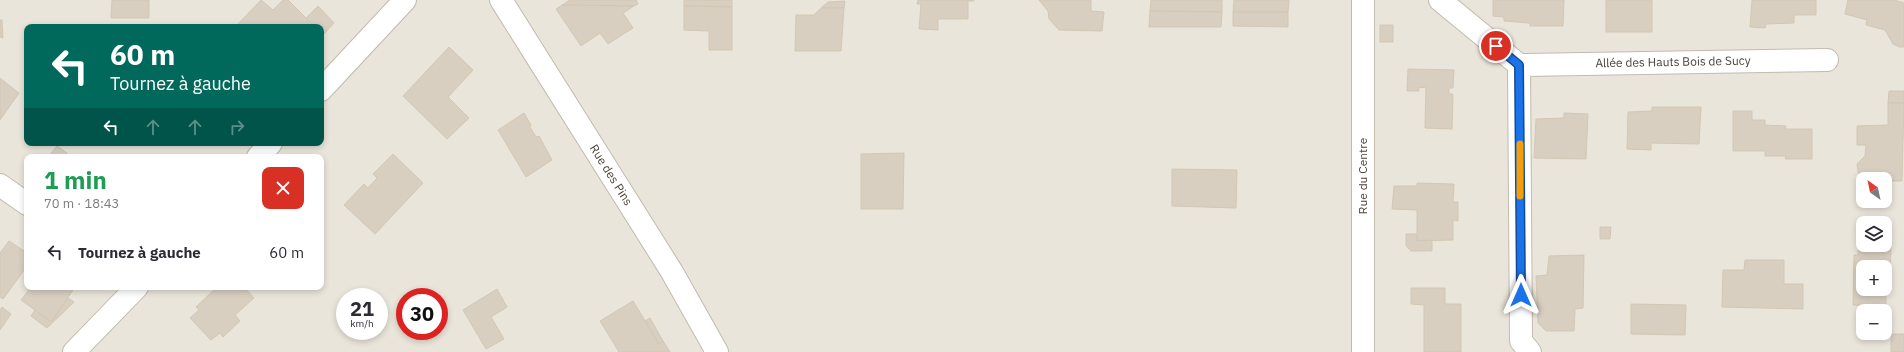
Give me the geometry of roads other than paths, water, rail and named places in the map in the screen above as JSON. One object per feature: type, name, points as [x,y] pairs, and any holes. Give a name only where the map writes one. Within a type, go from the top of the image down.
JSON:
[{"type":"street","points":[[324,87],[405,0]]},
{"type":"street","name":"Rue des Pins","points":[[500,0],[672,272],[717,352]]},
{"type":"street","name":"Rue du Centre","points":[[1363,0],[1363,352]]},
{"type":"street","points":[[1440,0],[1519,65],[1521,341],[1530,352]]},
{"type":"street","name":"Allée des Hauts Bois de Sucy","points":[[1519,65],[1827,60]]},
{"type":"street","points":[[261,154],[268,146]]},
{"type":"street","points":[[0,185],[24,202]]},
{"type":"street","points":[[74,352],[134,290]]}]
